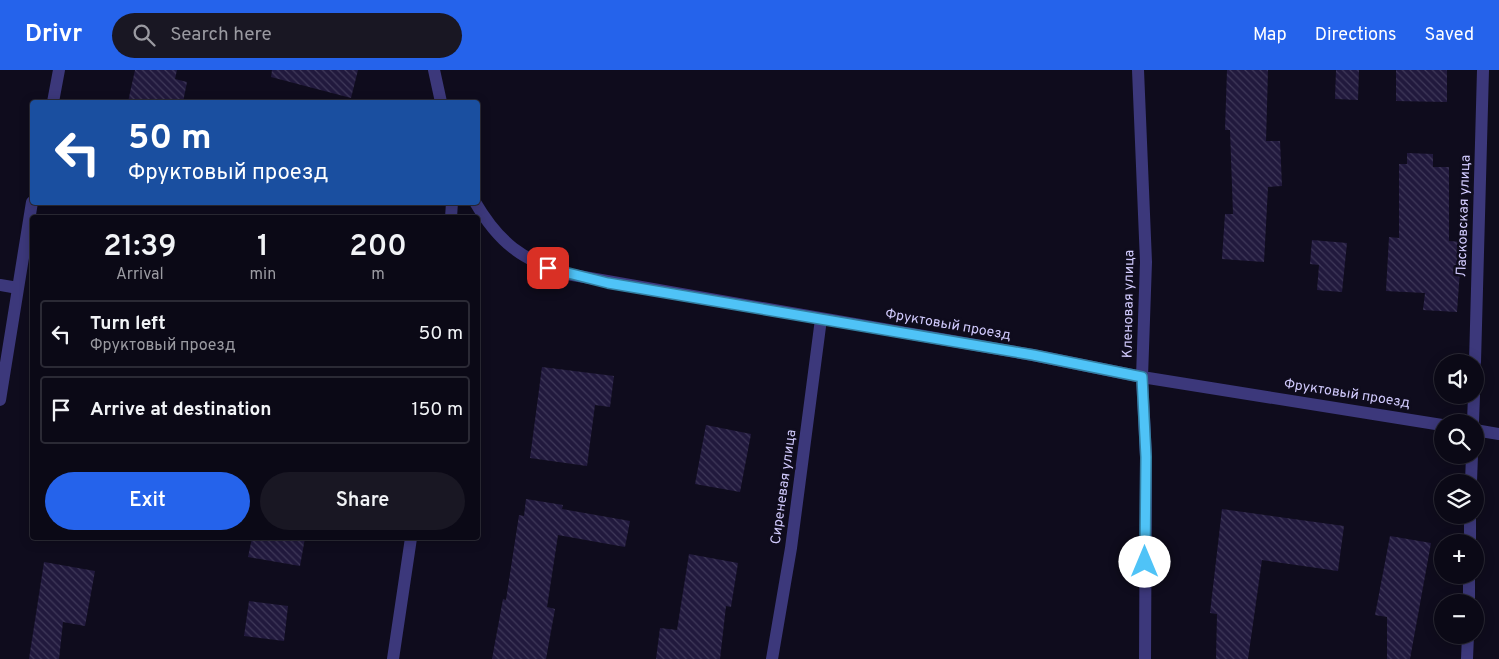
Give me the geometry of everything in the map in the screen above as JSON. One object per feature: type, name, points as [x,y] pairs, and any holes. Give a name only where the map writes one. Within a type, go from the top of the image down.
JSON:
[{"type":"street","points":[[53,100],[60,70]]},
{"type":"street","points":[[434,70],[441,100]]},
{"type":"street","name":"Кленовая улица","points":[[1138,70],[1146,262],[1142,377],[1146,457],[1145,659]]},
{"type":"street","name":"Ласковская улица","points":[[1475,354],[1483,70]]},
{"type":"street","points":[[0,400],[32,205]]},
{"type":"street","name":"Фруктовый проезд","points":[[477,205],[490,227],[509,247],[548,268],[608,283],[1033,355],[1142,377],[1434,424]]},
{"type":"street","points":[[0,285],[18,288]]},
{"type":"street","name":"Сиреневая улица","points":[[772,659],[791,548],[821,319]]},
{"type":"street","points":[[1484,432],[1499,434]]},
{"type":"street","points":[[393,659],[411,540]]},
{"type":"street","points":[[1468,644],[1468,659]]},
{"type":"building","points":[[135,70],[177,70],[175,79],[187,82],[183,100],[128,100]]},
{"type":"building","points":[[272,70],[358,70],[351,98],[271,77]]},
{"type":"building","points":[[1227,70],[1268,70],[1266,141],[1280,141],[1282,186],[1268,187],[1264,262],[1222,259],[1225,214],[1233,214],[1230,130],[1225,130]]},
{"type":"building","points":[[1336,70],[1359,70],[1358,100],[1335,99]]},
{"type":"building","points":[[1396,70],[1447,70],[1447,102],[1396,101]]},
{"type":"building","points":[[1407,153],[1433,154],[1433,167],[1449,167],[1449,241],[1462,242],[1457,312],[1423,310],[1425,293],[1386,291],[1389,237],[1399,238],[1399,164],[1407,164]]},
{"type":"building","points":[[1312,240],[1347,243],[1342,292],[1317,290],[1319,265],[1310,264]]},
{"type":"building","points":[[542,367],[614,376],[610,407],[595,405],[587,466],[530,458]]},
{"type":"building","points":[[706,425],[751,434],[740,492],[695,484]]},
{"type":"building","points":[[526,499],[563,505],[562,509],[630,521],[625,547],[558,535],[547,607],[555,609],[546,659],[492,659],[503,599],[506,600],[519,515],[524,516]]},
{"type":"building","points":[[1222,509],[1344,526],[1338,571],[1262,560],[1248,659],[1216,659],[1217,614],[1210,613]]},
{"type":"building","points":[[1390,536],[1431,543],[1410,659],[1387,659],[1387,617],[1375,615]]},
{"type":"building","points":[[252,540],[305,540],[300,566],[248,557]]},
{"type":"building","points":[[689,554],[738,563],[731,607],[726,606],[720,659],[656,659],[660,628],[677,630]]},
{"type":"building","points":[[44,562],[95,571],[85,626],[63,622],[59,659],[29,659]]},
{"type":"building","points":[[249,601],[288,606],[284,641],[244,636]]},
{"type":"route","points":[[548,268],[608,283],[1033,355],[1142,377],[1146,457],[1145,562]]}]
